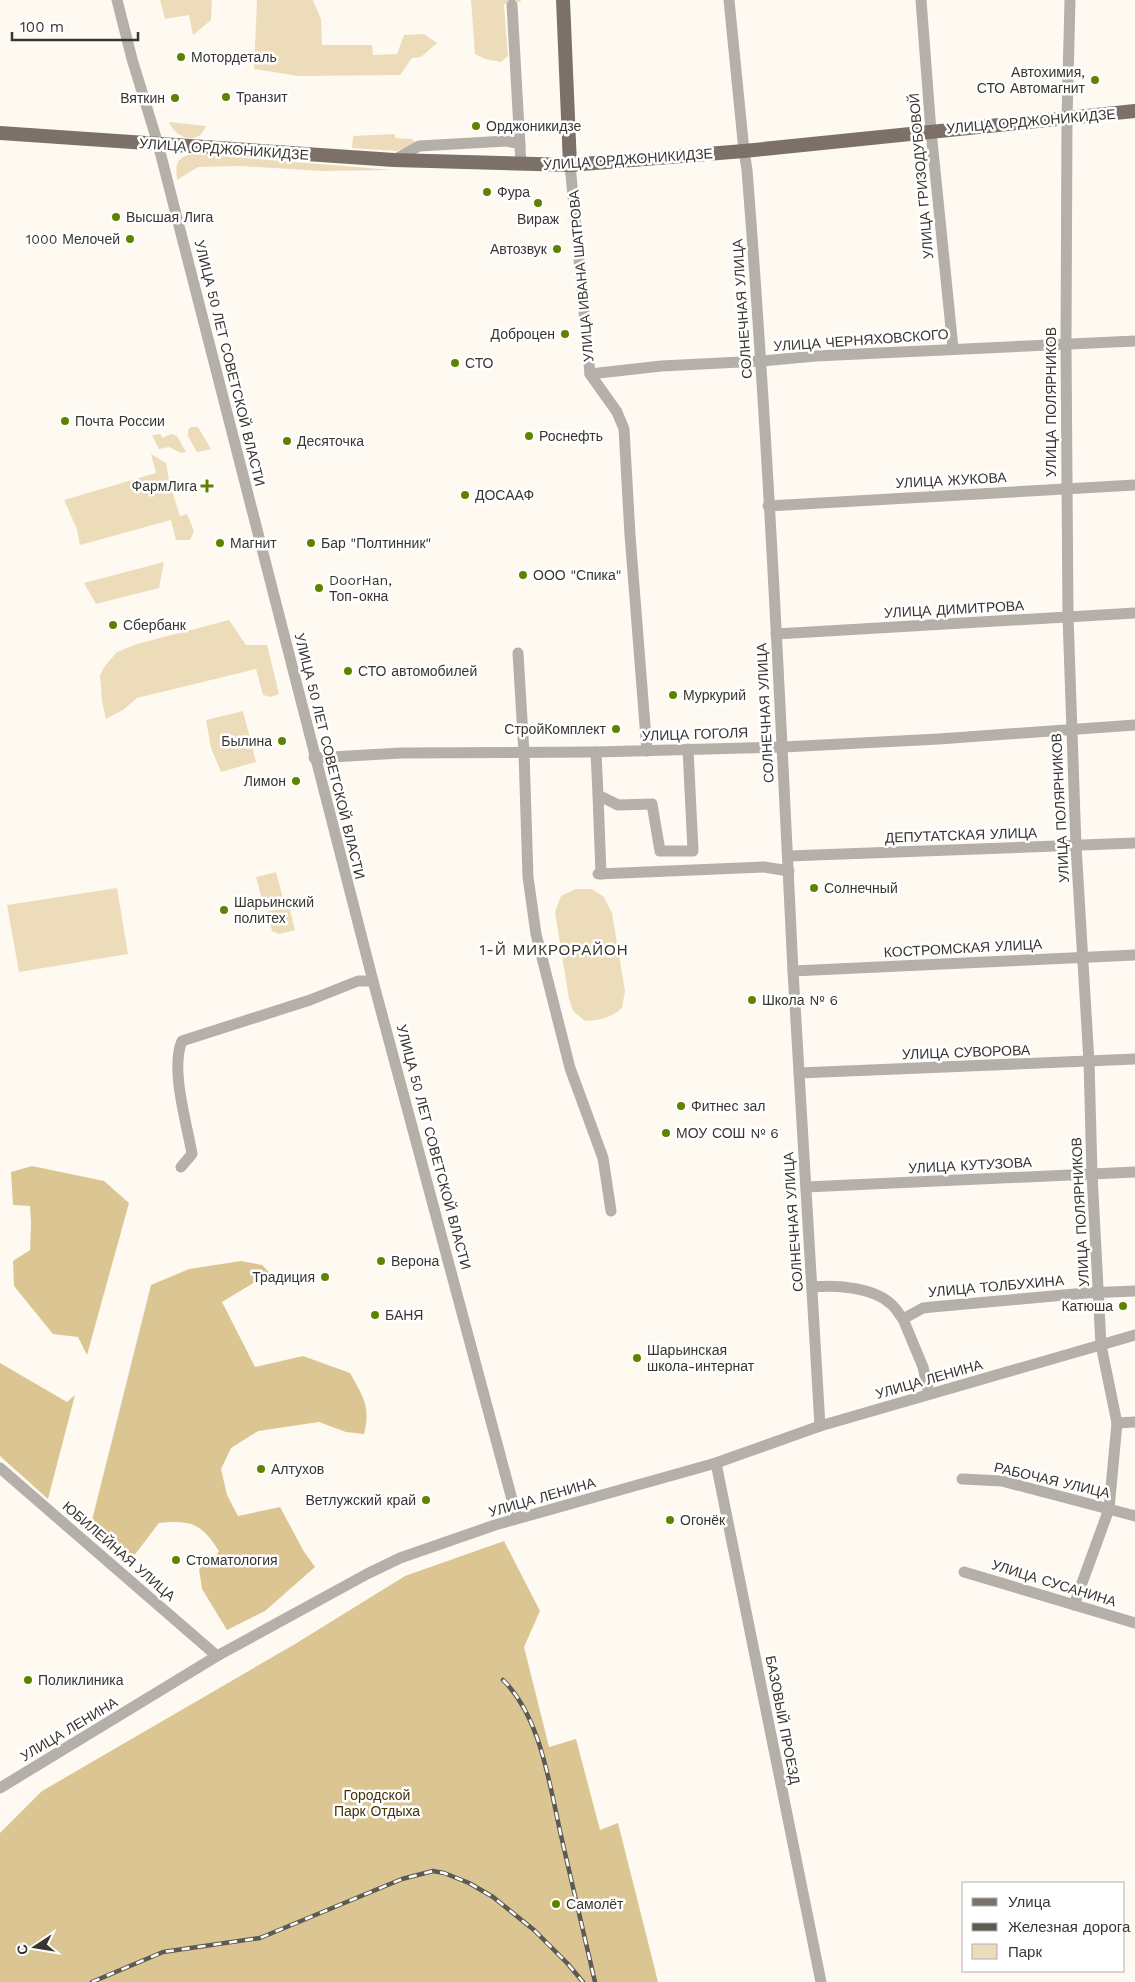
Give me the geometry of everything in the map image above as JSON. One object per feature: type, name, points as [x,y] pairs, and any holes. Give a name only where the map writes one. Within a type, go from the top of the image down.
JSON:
[{"type":"main road","name":"УЛИЦА ИВАНА ШАТРОВА","points":[[563,0],[570,165]]},
{"type":"main road","name":"УЛИЦА ОРДЖОНИКИДЗЕ","points":[[0,132],[394,160],[570,165],[744,151],[1135,111]]},
{"type":"street","name":"УЛИЦА 50 ЛЕТ СОВЕТСКОЙ ВЛАСТИ","points":[[117,0],[132,60],[158,144],[372,980],[517,1518]]},
{"type":"street","name":"СОЛНЕЧНАЯ УЛИЦА","points":[[729,0],[747,170],[761,361],[783,747],[793,971],[820,1426]]},
{"type":"street","name":"УЛИЦА ГРИЗОДУБОВОЙ","points":[[921,0],[931,131],[953,348]]},
{"type":"street","name":"УЛИЦА ПОЛЯРНИКОВ","points":[[1070,0],[1067,118],[1066,489],[1071,729],[1089,1062],[1092,1174],[1101,1345],[1117,1424],[1109,1509],[1074,1605]]},
{"type":"street","points":[[512,5],[521,164]]},
{"type":"street","points":[[394,160],[419,146],[507,141],[520,144]]},
{"type":"street","name":"УЛИЦА ИВАНА ШАТРОВА","points":[[570,165],[590,374],[618,412],[624,429],[630,535],[647,750]]},
{"type":"street","name":"УЛИЦА ЧЕРНЯХОВСКОГО","points":[[590,374],[660,366],[816,356],[953,348],[1135,341]]},
{"type":"street","name":"УЛИЦА ЖУКОВА","points":[[768,506],[1135,485]]},
{"type":"street","name":"УЛИЦА ДИМИТРОВА","points":[[776,634],[1135,612]]},
{"type":"street","points":[[518,653],[524,753],[528,877],[536,934],[570,1068],[603,1158],[611,1211]]},
{"type":"street","name":"УЛИЦА ГОГОЛЯ","points":[[314,758],[401,753],[596,752],[783,747],[939,739],[1135,725]]},
{"type":"street","points":[[598,795],[618,805],[652,804],[660,851],[693,851],[688,749]]},
{"type":"street","points":[[596,752],[600,874],[764,867],[789,871]]},
{"type":"street","name":"ДЕПУТАТСКАЯ УЛИЦА","points":[[788,856],[1135,843]]},
{"type":"street","name":"КОСТРОМСКАЯ УЛИЦА","points":[[793,971],[1135,955]]},
{"type":"street","points":[[181,1168],[192,1154],[177,1070],[178,1051],[182,1041],[310,1000],[358,981],[372,980]]},
{"type":"street","name":"УЛИЦА СУВОРОВА","points":[[799,1073],[1135,1059]]},
{"type":"street","name":"УЛИЦА КУТУЗОВА","points":[[806,1188],[1135,1172]]},
{"type":"street","points":[[813,1287],[846,1287],[875,1294],[890,1303],[904,1319],[923,1367],[929,1394]]},
{"type":"street","name":"УЛИЦА ТОЛБУХИНА","points":[[904,1319],[923,1308],[1135,1291]]},
{"type":"street","name":"УЛИЦА ЛЕНИНА","points":[[0,1788],[217,1656],[400,1558],[517,1518],[716,1463],[820,1426],[1135,1335]]},
{"type":"street","points":[[1117,1424],[1135,1422]]},
{"type":"street","name":"БАЗОВЫЙ ПРОЕЗД","points":[[716,1463],[821,1982]]},
{"type":"street","name":"ЮБИЛЕЙНАЯ УЛИЦА","points":[[0,1468],[217,1656]]},
{"type":"street","name":"РАБОЧАЯ УЛИЦА","points":[[962,1478],[1002,1481],[1135,1516]]},
{"type":"street","name":"УЛИЦА СУСАНИНА","points":[[964,1572],[1135,1623]]},
{"type":"green space","points":[[160,0],[212,0],[211,20],[193,35],[189,15],[165,19]]},
{"type":"green space","points":[[257,0],[313,0],[321,19],[322,45],[372,45],[373,55],[397,54],[404,35],[424,34],[437,43],[421,57],[412,58],[400,75],[299,76],[254,69]]},
{"type":"green space","points":[[471,0],[521,0],[520,2],[504,4],[508,56],[501,62],[485,59],[475,54]]},
{"type":"green space","points":[[169,122],[206,126],[198,136],[187,138],[176,132]]},
{"type":"green space","points":[[395,134],[395,138],[412,139],[416,144],[397,151],[352,148],[353,136]]},
{"type":"green space","points":[[195,154],[393,170],[321,171],[240,166],[198,167],[177,180],[176,169],[178,161]]},
{"type":"green space","points":[[191,427],[198,427],[211,449],[197,452],[188,436],[188,430]]},
{"type":"green space","points":[[160,434],[163,438],[171,434],[177,436],[186,452],[181,453],[169,447],[159,449],[152,435]]},
{"type":"green space","points":[[151,454],[166,463],[170,485],[180,516],[187,514],[194,531],[190,540],[176,540],[171,520],[80,545],[77,529],[64,500],[156,473]]},
{"type":"green space","points":[[164,562],[159,588],[96,604],[84,583]]},
{"type":"green space","points":[[229,620],[246,645],[267,645],[279,694],[271,697],[263,695],[256,669],[137,698],[123,710],[106,719],[100,676],[104,667],[117,652],[137,644]]},
{"type":"green space","points":[[243,711],[256,762],[221,772],[211,748],[206,720]]},
{"type":"green space","points":[[276,872],[283,898],[263,903],[256,877]]},
{"type":"green space","points":[[117,888],[128,954],[19,972],[7,905]]},
{"type":"green space","points":[[576,889],[592,889],[604,897],[612,913],[625,991],[622,1008],[605,1018],[596,1020],[585,1021],[573,1011],[569,999],[555,912],[561,896]]},
{"type":"green space","points":[[289,906],[295,930],[279,934],[272,931],[267,912]]},
{"type":"green space","points":[[32,1166],[104,1181],[129,1203],[87,1355],[78,1337],[53,1334],[14,1286],[13,1261],[30,1250],[31,1223],[30,1206],[13,1205],[11,1172]]},
{"type":"green space","points":[[241,1261],[262,1265],[270,1273],[222,1302],[255,1367],[303,1356],[350,1373],[362,1395],[367,1416],[364,1434],[346,1432],[319,1422],[258,1431],[231,1448],[221,1469],[227,1495],[238,1516],[280,1507],[303,1550],[315,1567],[265,1611],[227,1630],[202,1589],[199,1569],[214,1558],[219,1551],[201,1529],[187,1523],[159,1523],[133,1557],[92,1520],[151,1285],[189,1269]]},
{"type":"green space","points":[[0,1363],[67,1402],[75,1395],[48,1499],[0,1456]]},
{"type":"green space","name":"Городской Парк Отдыха","points":[[504,1541],[540,1611],[524,1647],[549,1747],[576,1739],[600,1830],[618,1823],[658,1982],[0,1982],[0,1833],[42,1791],[295,1644],[405,1576]]},
{"type":"railway","points":[[503,1680],[527,1714],[543,1755],[595,1982]]},
{"type":"railway","points":[[92,1982],[163,1952],[260,1938],[402,1879],[433,1871],[444,1873],[469,1883],[493,1897],[534,1930],[583,1982]]},
{"type":"place","name":"Мотордеталь","points":[[181,57]]},
{"type":"place","name":"Автохимия, СТО Автомагнит","points":[[1095,80]]},
{"type":"place","name":"Транзит","points":[[226,97]]},
{"type":"place","name":"Вяткин","points":[[175,98]]},
{"type":"place","name":"Орджоникидзе","points":[[476,126]]},
{"type":"place","name":"Фура","points":[[487,192]]},
{"type":"place","name":"Вираж","points":[[538,203]]},
{"type":"place","name":"Высшая Лига","points":[[116,217]]},
{"type":"place","name":"1000 Мелочей","points":[[130,239]]},
{"type":"place","name":"Автозвук","points":[[557,249]]},
{"type":"place","name":"Доброцен","points":[[565,334]]},
{"type":"place","name":"СТО","points":[[455,363]]},
{"type":"place","name":"Почта России","points":[[65,421]]},
{"type":"place","name":"Роснефть","points":[[529,436]]},
{"type":"place","name":"Десяточка","points":[[287,441]]},
{"type":"place","name":"ФармЛига","points":[[207,486]]},
{"type":"place","name":"ДОСААФ","points":[[465,495]]},
{"type":"place","name":"Магнит","points":[[220,543]]},
{"type":"place","name":"Бар \"Полтинник\"","points":[[311,543]]},
{"type":"place","name":"ООО \"Спика\"","points":[[523,575]]},
{"type":"place","name":"DoorHan, Топ-окна","points":[[319,588]]},
{"type":"place","name":"Сбербанк","points":[[113,625]]},
{"type":"place","name":"СТО автомобилей","points":[[348,671]]},
{"type":"place","name":"Муркурий","points":[[673,695]]},
{"type":"place","name":"СтройКомплект","points":[[616,729]]},
{"type":"place","name":"Былина","points":[[282,741]]},
{"type":"place","name":"Лимон","points":[[296,781]]},
{"type":"place","name":"Солнечный","points":[[814,888]]},
{"type":"place","name":"Шарьинский политех","points":[[224,910]]},
{"type":"place","name":"Школа № 6","points":[[752,1000]]},
{"type":"place","name":"Фитнес зал","points":[[681,1106]]},
{"type":"place","name":"МОУ СОШ № 6","points":[[666,1133]]},
{"type":"place","name":"Верона","points":[[381,1261]]},
{"type":"place","name":"Традиция","points":[[325,1277]]},
{"type":"place","name":"Катюша","points":[[1123,1306]]},
{"type":"place","name":"БАНЯ","points":[[375,1315]]},
{"type":"place","name":"Шарьинская школа-интернат","points":[[637,1358]]},
{"type":"place","name":"Алтухов","points":[[261,1469]]},
{"type":"place","name":"Ветлужский край","points":[[426,1500]]},
{"type":"place","name":"Огонёк","points":[[670,1520]]},
{"type":"place","name":"Стоматология","points":[[176,1560]]},
{"type":"place","name":"Поликлиника","points":[[28,1680]]},
{"type":"place","name":"Самолёт","points":[[556,1904]]},
{"type":"district","name":"1-Й МИКРОРАЙОН","points":[[554,950]]}]
